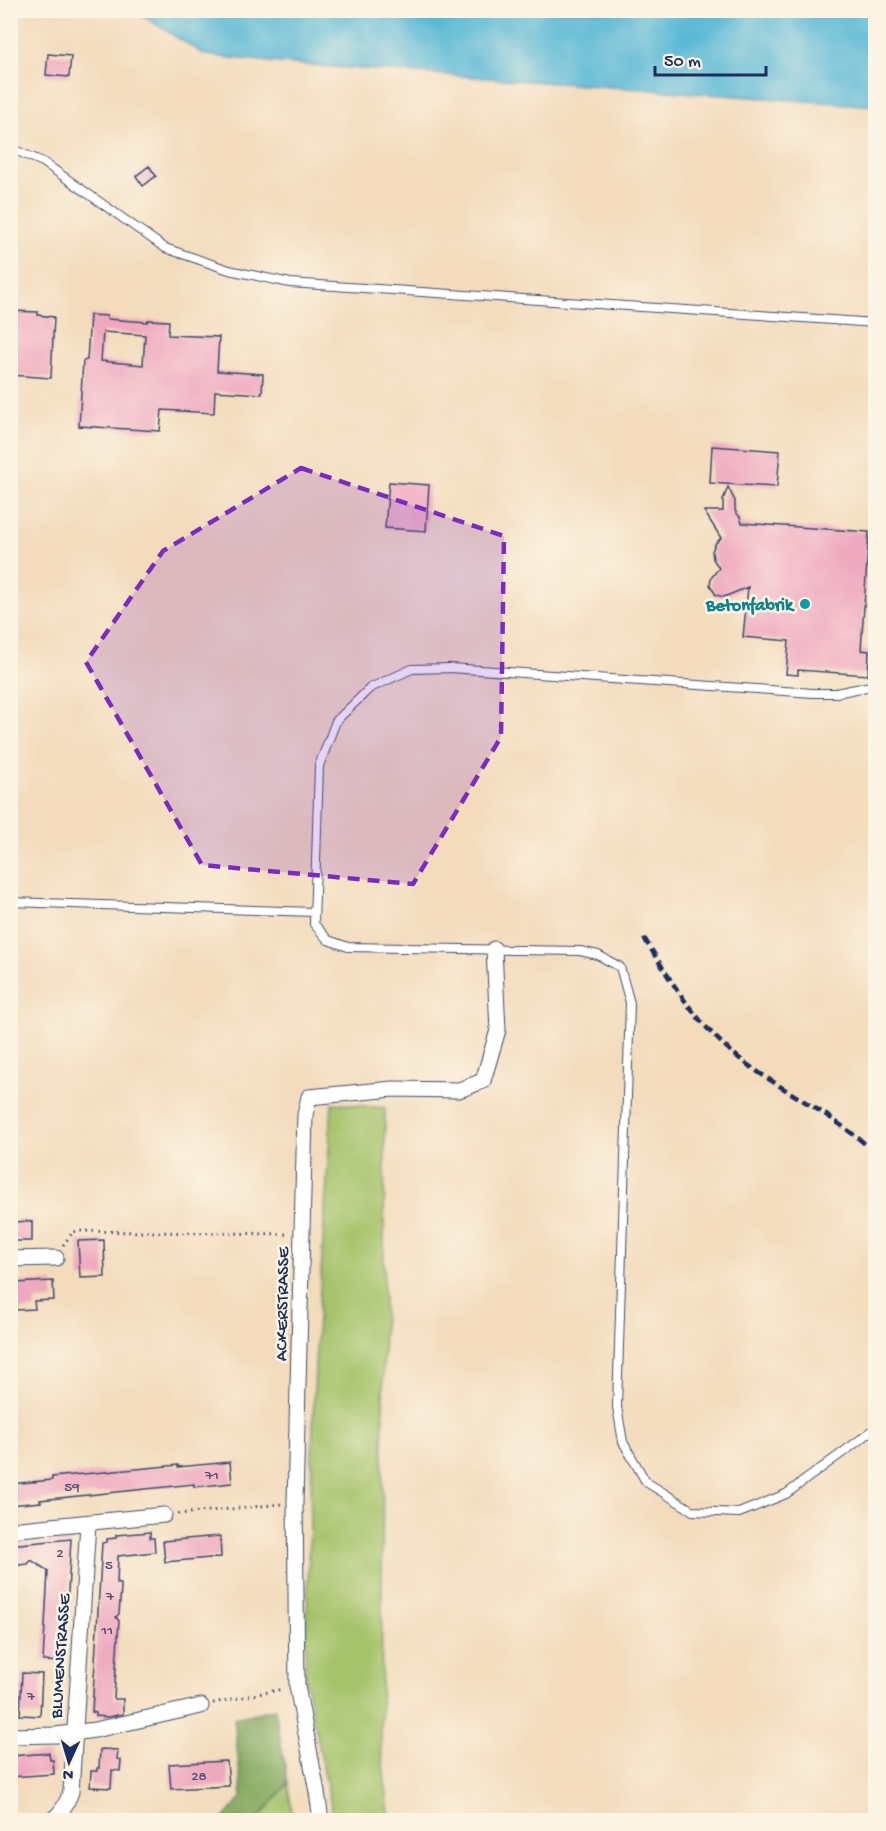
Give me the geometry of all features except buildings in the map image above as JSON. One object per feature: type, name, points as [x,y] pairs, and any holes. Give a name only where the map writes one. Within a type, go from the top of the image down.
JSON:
[{"type":"street","name":"ACKERSTRASSE","points":[[321,1821],[297,1686],[296,1502],[305,1115],[309,1097],[393,1089],[459,1090],[483,1081],[498,1030],[494,949]]},
{"type":"street","points":[[10,1259],[56,1258]]},
{"type":"street","points":[[10,1530],[164,1515]]},
{"type":"street","name":"BLUMENSTRASSE","points":[[52,1821],[66,1805],[70,1792],[87,1523]]},
{"type":"street","points":[[13,1736],[56,1735],[106,1728],[201,1706]]},
{"type":"lane","points":[[10,150],[43,162],[165,248],[230,270],[290,283],[876,323]]},
{"type":"lane","points":[[876,685],[836,693],[813,693],[461,668],[412,669],[370,688],[336,721],[319,766],[314,912],[314,924],[328,940],[348,947],[580,951],[598,955],[620,968],[630,1003],[617,1407],[623,1442],[646,1482],[693,1511],[739,1513],[786,1494],[876,1428]]},
{"type":"lane","points":[[10,902],[314,912]]},
{"type":"path","points":[[56,1258],[66,1239],[73,1232],[79,1231],[286,1234]]},
{"type":"path","points":[[164,1515],[296,1502]]},
{"type":"path","points":[[10,1673],[16,1678],[13,1736]]},
{"type":"path","points":[[201,1706],[297,1686]]},
{"type":"highlighted area","points":[[301,468],[504,536],[501,737],[413,884],[202,865],[86,662],[163,551]]},
{"type":"green space","points":[[332,1103],[385,1108],[381,1749],[390,1820],[334,1820],[305,1677],[315,1364]]},
{"type":"green space","points":[[275,1709],[288,1784],[257,1820],[223,1820],[242,1797],[234,1718]]},
{"type":"green space","points":[[288,1784],[293,1820],[257,1820]]},
{"type":"water","points":[[135,11],[875,11],[875,106],[280,63],[205,55]]},
{"type":"railway","points":[[644,938],[688,1005],[727,1048],[760,1074],[845,1128],[876,1154]]},
{"type":"place","name":"Betonfabrik","points":[[805,604]]}]
